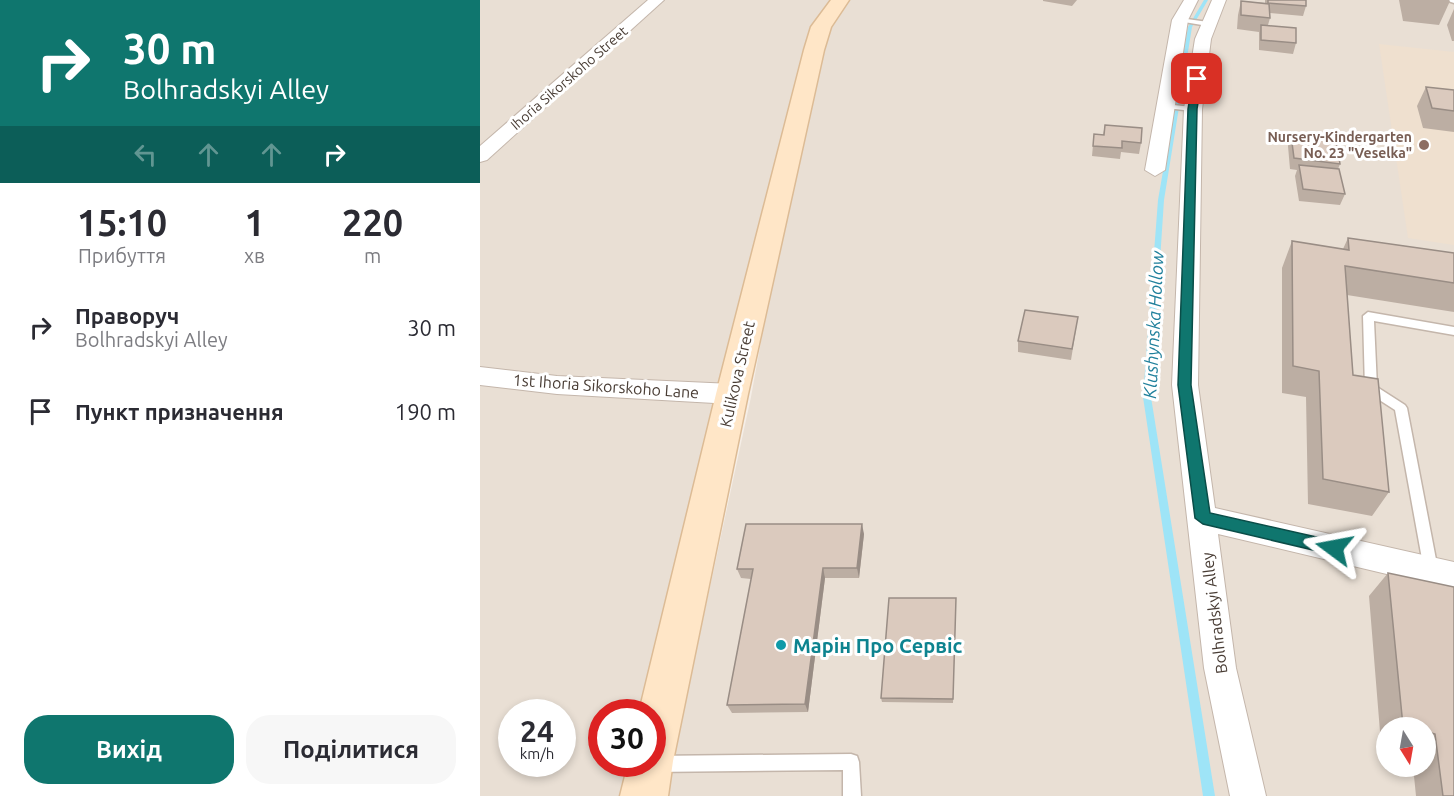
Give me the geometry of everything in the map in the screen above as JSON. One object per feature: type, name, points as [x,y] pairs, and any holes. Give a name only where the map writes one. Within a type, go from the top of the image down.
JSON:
[{"type":"street","name":"Ihoria Sikorskoho Street","points":[[480,156],[657,0]]},
{"type":"street","name":"Kulikova Street","points":[[664,699],[732,394],[814,50],[821,27],[840,0]]},
{"type":"street","name":"Bolhradskyi Alley","points":[[1155,170],[1168,106],[1183,77],[1194,22],[1191,0]]},
{"type":"street","name":"Bolhradskyi Alley","points":[[1194,22],[1219,0]]},
{"type":"street","name":"Bolhradskyi Alley","points":[[1183,77],[1189,109],[1185,385],[1220,668],[1248,796]]},
{"type":"street","name":"1st Ihoria Sikorskoho Lane","points":[[480,376],[557,385],[732,394]]},
{"type":"street","points":[[1203,518],[1442,573]]},
{"type":"street","points":[[644,796],[648,777]]},
{"type":"lane","points":[[1168,106],[1189,109]]},
{"type":"lane","points":[[1442,573],[1401,408],[1371,389],[1368,316],[1454,331]]},
{"type":"lane","points":[[666,764],[851,762],[852,796]]},
{"type":"shaded area","points":[[480,0],[1454,0],[1454,796],[665,796],[751,397],[812,60],[718,403],[647,699],[588,699],[588,777],[628,777],[623,796],[480,796]]},
{"type":"shaded area","name":"Nursery-Kindergarten No. 23 \"Veselka\"","points":[[1379,44],[1454,52],[1454,245],[1408,238]]},
{"type":"building","points":[[1268,0],[1306,0],[1306,6],[1268,3]]},
{"type":"building","points":[[1241,1],[1269,4],[1270,18],[1241,15]]},
{"type":"building","points":[[1261,25],[1296,28],[1296,43],[1261,40]]},
{"type":"building","points":[[1426,87],[1454,90],[1454,111],[1432,108]]},
{"type":"building","points":[[1105,125],[1142,128],[1141,143],[1122,141],[1122,148],[1093,146],[1094,134],[1104,135]]},
{"type":"building","points":[[1291,135],[1336,140],[1340,164],[1294,158]]},
{"type":"building","points":[[1299,165],[1339,169],[1345,194],[1303,189]]},
{"type":"building","points":[[1348,238],[1454,253],[1454,283],[1345,266],[1353,375],[1378,379],[1389,492],[1323,479],[1319,371],[1293,366],[1292,241],[1349,250]]},
{"type":"building","points":[[1025,310],[1078,317],[1072,349],[1018,341]]},
{"type":"building","name":"Марін Про Сервіс","points":[[746,524],[862,524],[857,568],[823,568],[805,704],[727,705],[753,569],[737,569]]},
{"type":"building","points":[[1388,573],[1454,587],[1454,796],[1443,796],[1436,742],[1436,717],[1402,717]]},
{"type":"building","points":[[889,598],[956,598],[953,699],[881,698]]},
{"type":"waterway","name":"Klushynska Hollow","points":[[1206,0],[1190,27],[1161,200],[1147,397],[1209,796]]},
{"type":"place","name":"Nursery-Kindergarten No. 23 \"Veselka\"","points":[[1424,145]]},
{"type":"place","name":"Марін Про Сервіс","points":[[781,645]]},
{"type":"route","points":[[1197,79],[1193,109],[1185,385],[1203,518],[1334,548]]}]
